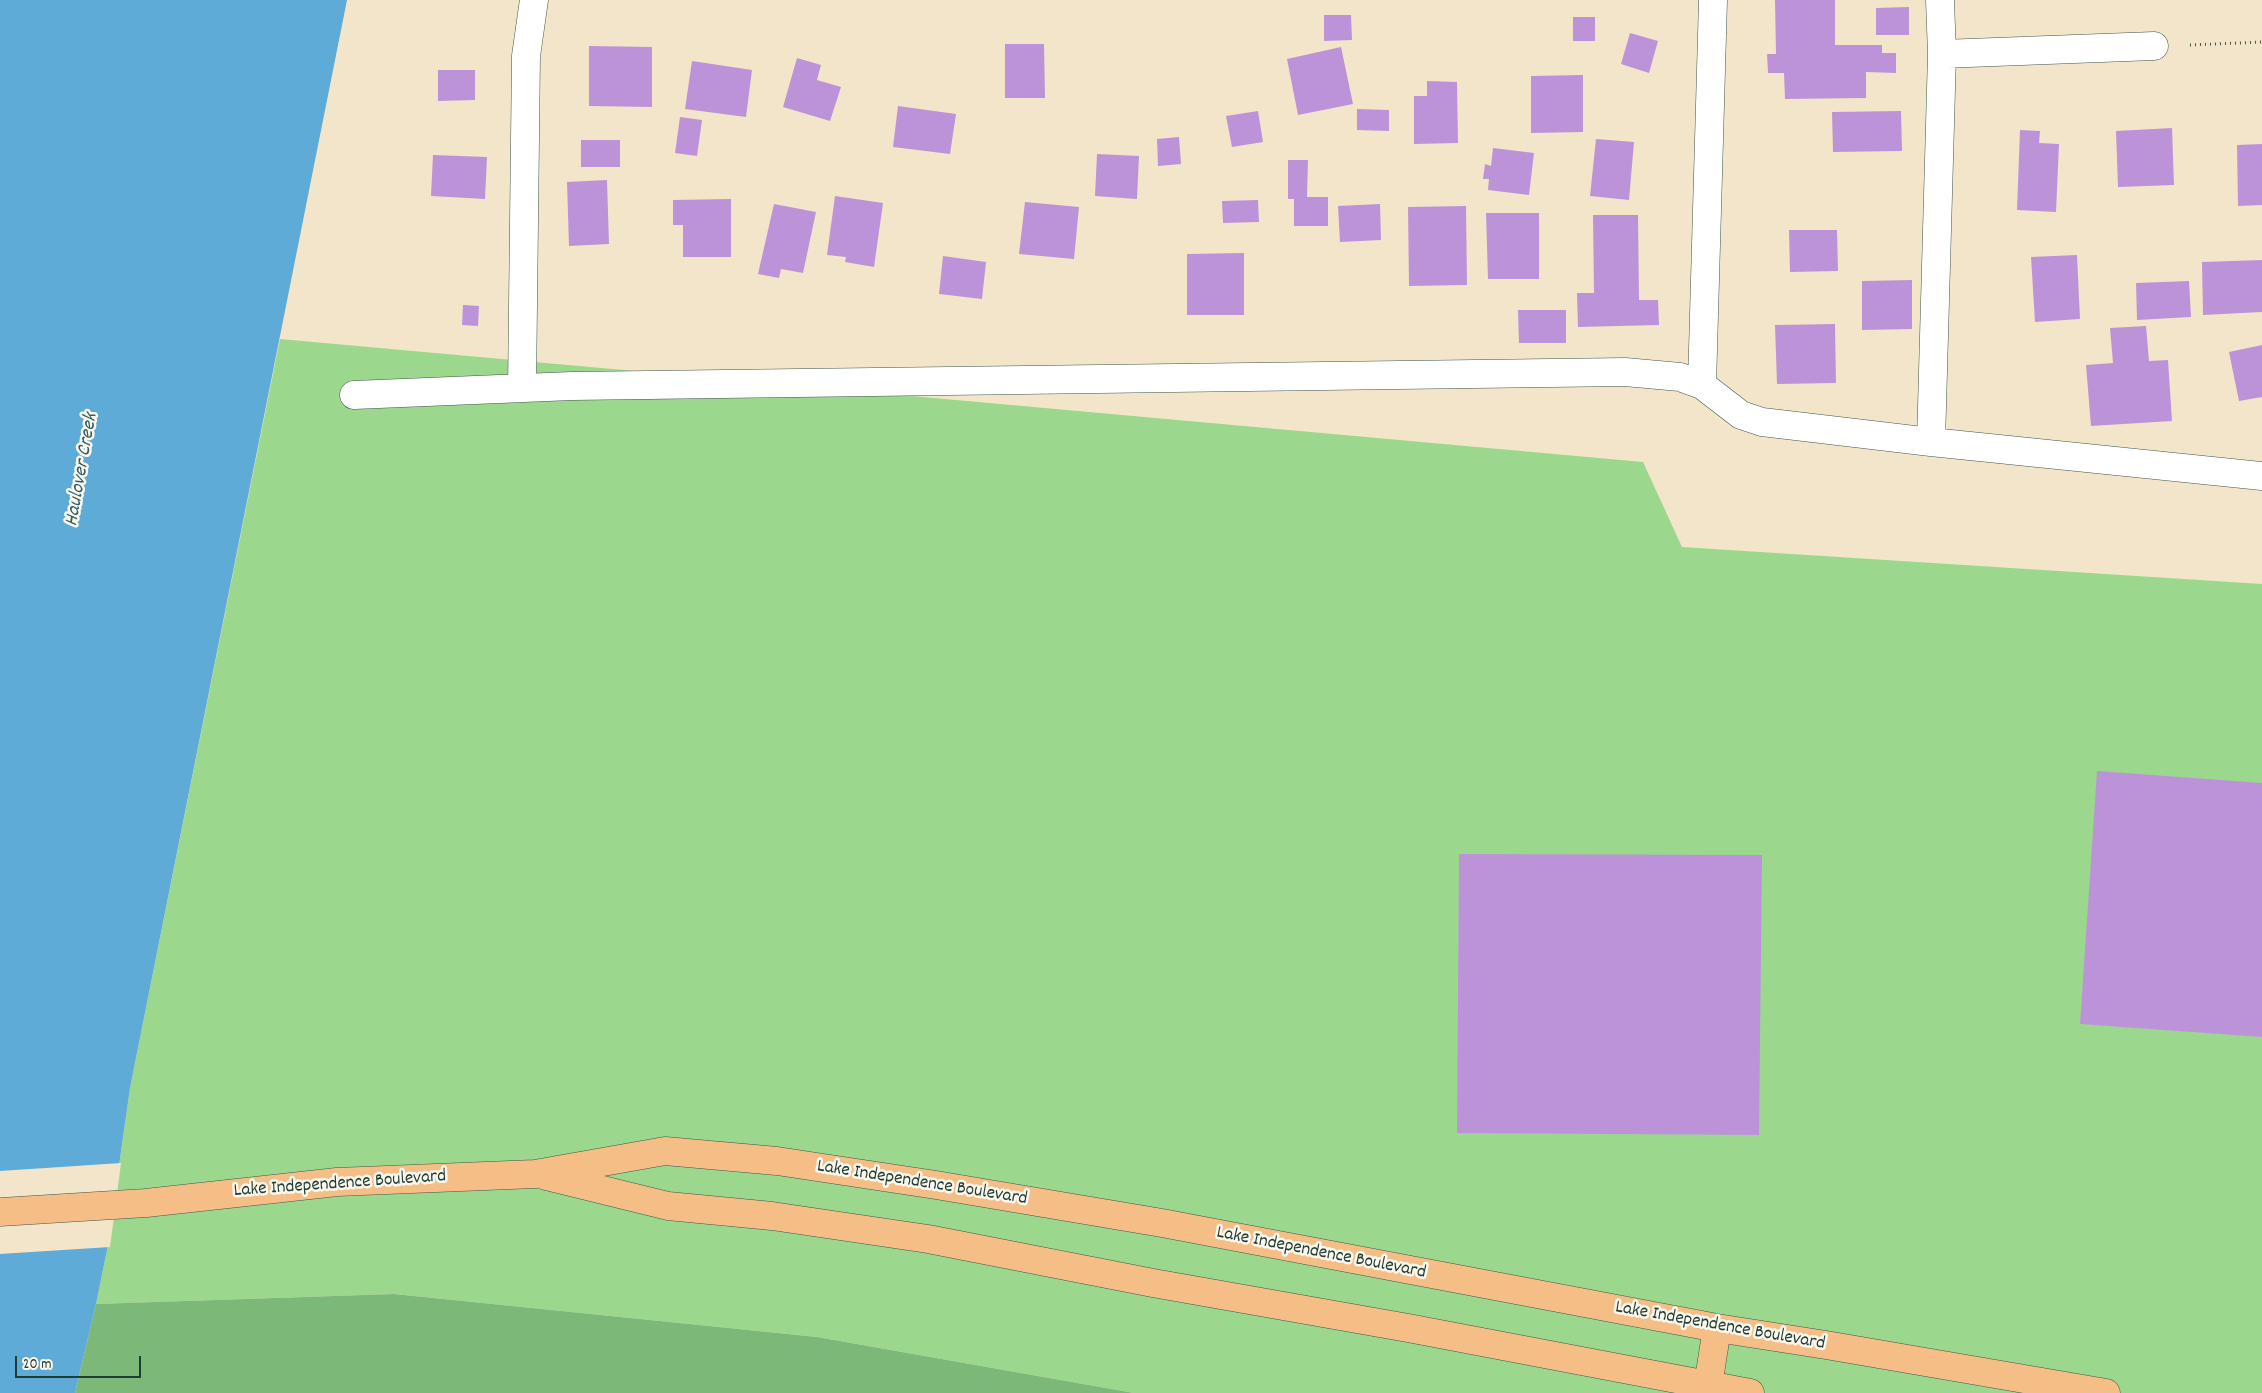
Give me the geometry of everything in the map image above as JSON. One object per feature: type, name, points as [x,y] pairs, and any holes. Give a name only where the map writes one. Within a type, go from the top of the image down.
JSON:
[{"type":"highway","name":"Lake Independence Boulevard","points":[[0,1212],[146,1203],[337,1182],[534,1174],[665,1150],[777,1161],[936,1185],[1162,1223],[1717,1328],[2106,1393]]},
{"type":"highway","name":"Lake Independence Boulevard","points":[[534,1174],[668,1206],[772,1216],[928,1239],[1750,1393]]},
{"type":"highway","points":[[1708,1386],[1717,1328]]},
{"type":"street","points":[[522,388],[526,56],[534,0]]},
{"type":"street","points":[[1702,385],[1713,0]]},
{"type":"street","points":[[1931,442],[1942,54],[1940,0]]},
{"type":"street","points":[[1942,54],[2154,46]]},
{"type":"street","points":[[354,395],[522,388],[1625,372],[1680,378],[1702,385],[1741,415],[1762,422],[1931,442],[2262,476]]},
{"type":"path","points":[[2154,46],[2262,42]]},
{"type":"green space","points":[[280,339],[1643,462],[1682,547],[2262,584],[2262,1393],[1134,1393],[817,1337],[394,1294],[96,1304],[107,1250],[130,1088]]},
{"type":"green space","points":[[394,1294],[817,1337],[1134,1393],[75,1393],[96,1304]]},
{"type":"water","name":"Haulover Creek","points":[[0,0],[347,0],[130,1088],[107,1250],[75,1393],[0,1393]]},
{"type":"pier","points":[[121,1163],[110,1247],[0,1254],[0,1171]]},
{"type":"building","points":[[1775,0],[1835,0],[1835,45],[1882,45],[1882,53],[1896,53],[1896,73],[1866,72],[1866,98],[1785,99],[1784,73],[1768,73],[1767,54],[1776,54]]},
{"type":"building","points":[[1909,7],[1909,35],[1876,35],[1876,8]]},
{"type":"building","points":[[1324,15],[1351,15],[1352,40],[1324,41]]},
{"type":"building","points":[[1573,17],[1595,17],[1595,41],[1573,41]]},
{"type":"building","points":[[1630,33],[1658,41],[1649,73],[1621,64]]},
{"type":"building","points":[[1005,44],[1044,44],[1045,98],[1005,98]]},
{"type":"building","points":[[589,46],[652,47],[652,107],[589,106]]},
{"type":"building","points":[[1341,47],[1353,104],[1298,115],[1287,59]]},
{"type":"building","points":[[797,58],[821,65],[817,80],[841,87],[830,121],[783,107]]},
{"type":"building","points":[[692,61],[752,70],[746,117],[685,109]]},
{"type":"building","points":[[438,70],[475,70],[475,100],[438,101]]},
{"type":"building","points":[[1583,75],[1583,132],[1531,133],[1531,76]]},
{"type":"building","points":[[1427,81],[1457,82],[1458,143],[1414,144],[1414,96],[1427,96]]},
{"type":"building","points":[[898,106],[956,114],[950,154],[893,147]]},
{"type":"building","points":[[1357,109],[1389,110],[1389,131],[1357,130]]},
{"type":"building","points":[[1258,111],[1263,142],[1232,147],[1226,116]]},
{"type":"building","points":[[1901,111],[1902,151],[1833,152],[1832,112]]},
{"type":"building","points":[[680,117],[702,120],[697,156],[675,153]]},
{"type":"building","points":[[2172,128],[2174,185],[2118,187],[2116,131]]},
{"type":"building","points":[[2020,130],[2040,131],[2039,143],[2059,144],[2056,212],[2017,210]]},
{"type":"building","points":[[1179,137],[1181,164],[1158,166],[1157,139]]},
{"type":"building","points":[[1596,139],[1634,142],[1629,200],[1590,196]]},
{"type":"building","points":[[581,140],[620,140],[620,167],[581,167]]},
{"type":"building","points":[[2262,144],[2262,205],[2238,206],[2237,145]]},
{"type":"building","points":[[1493,148],[1534,153],[1529,195],[1488,190],[1489,179],[1483,179],[1485,164],[1491,166]]},
{"type":"building","points":[[1097,154],[1139,156],[1137,199],[1095,196]]},
{"type":"building","points":[[433,155],[487,157],[485,199],[431,196]]},
{"type":"building","points":[[1288,160],[1308,160],[1307,197],[1328,197],[1328,226],[1294,226],[1294,199],[1288,199]]},
{"type":"building","points":[[607,180],[609,244],[569,246],[567,182]]},
{"type":"building","points":[[835,196],[883,203],[874,267],[845,262],[846,257],[827,255]]},
{"type":"building","points":[[731,199],[731,257],[683,257],[683,225],[673,225],[673,200]]},
{"type":"building","points":[[1258,200],[1259,222],[1223,223],[1222,201]]},
{"type":"building","points":[[1025,202],[1079,207],[1074,259],[1019,254]]},
{"type":"building","points":[[774,204],[816,212],[803,273],[781,269],[779,278],[758,274]]},
{"type":"building","points":[[1380,204],[1381,240],[1340,242],[1338,206]]},
{"type":"building","points":[[1466,206],[1467,285],[1409,286],[1408,207]]},
{"type":"building","points":[[1486,213],[1539,213],[1539,279],[1488,279]]},
{"type":"building","points":[[1593,215],[1638,215],[1639,300],[1658,300],[1659,325],[1578,327],[1577,293],[1594,293]]},
{"type":"building","points":[[1789,230],[1837,230],[1838,271],[1790,272]]},
{"type":"building","points":[[1244,253],[1244,315],[1187,315],[1187,254]]},
{"type":"building","points":[[2077,255],[2080,319],[2035,322],[2031,257]]},
{"type":"building","points":[[943,256],[986,262],[982,299],[939,294]]},
{"type":"building","points":[[2262,260],[2262,312],[2203,315],[2202,262]]},
{"type":"building","points":[[1912,280],[1912,329],[1862,330],[1862,281]]},
{"type":"building","points":[[2189,281],[2191,317],[2137,320],[2136,283]]},
{"type":"building","points":[[463,305],[479,306],[478,326],[462,325]]},
{"type":"building","points":[[1518,310],[1566,310],[1566,343],[1519,343]]},
{"type":"building","points":[[1835,324],[1836,383],[1777,384],[1775,325]]},
{"type":"building","points":[[2146,326],[2149,361],[2168,360],[2172,421],[2091,426],[2086,365],[2113,363],[2110,328]]},
{"type":"building","points":[[2262,345],[2262,397],[2239,401],[2229,352]]},
{"type":"building","points":[[2097,771],[2262,783],[2262,1037],[2080,1024]]},
{"type":"building","points":[[1459,854],[1762,855],[1759,1135],[1457,1133]]}]
